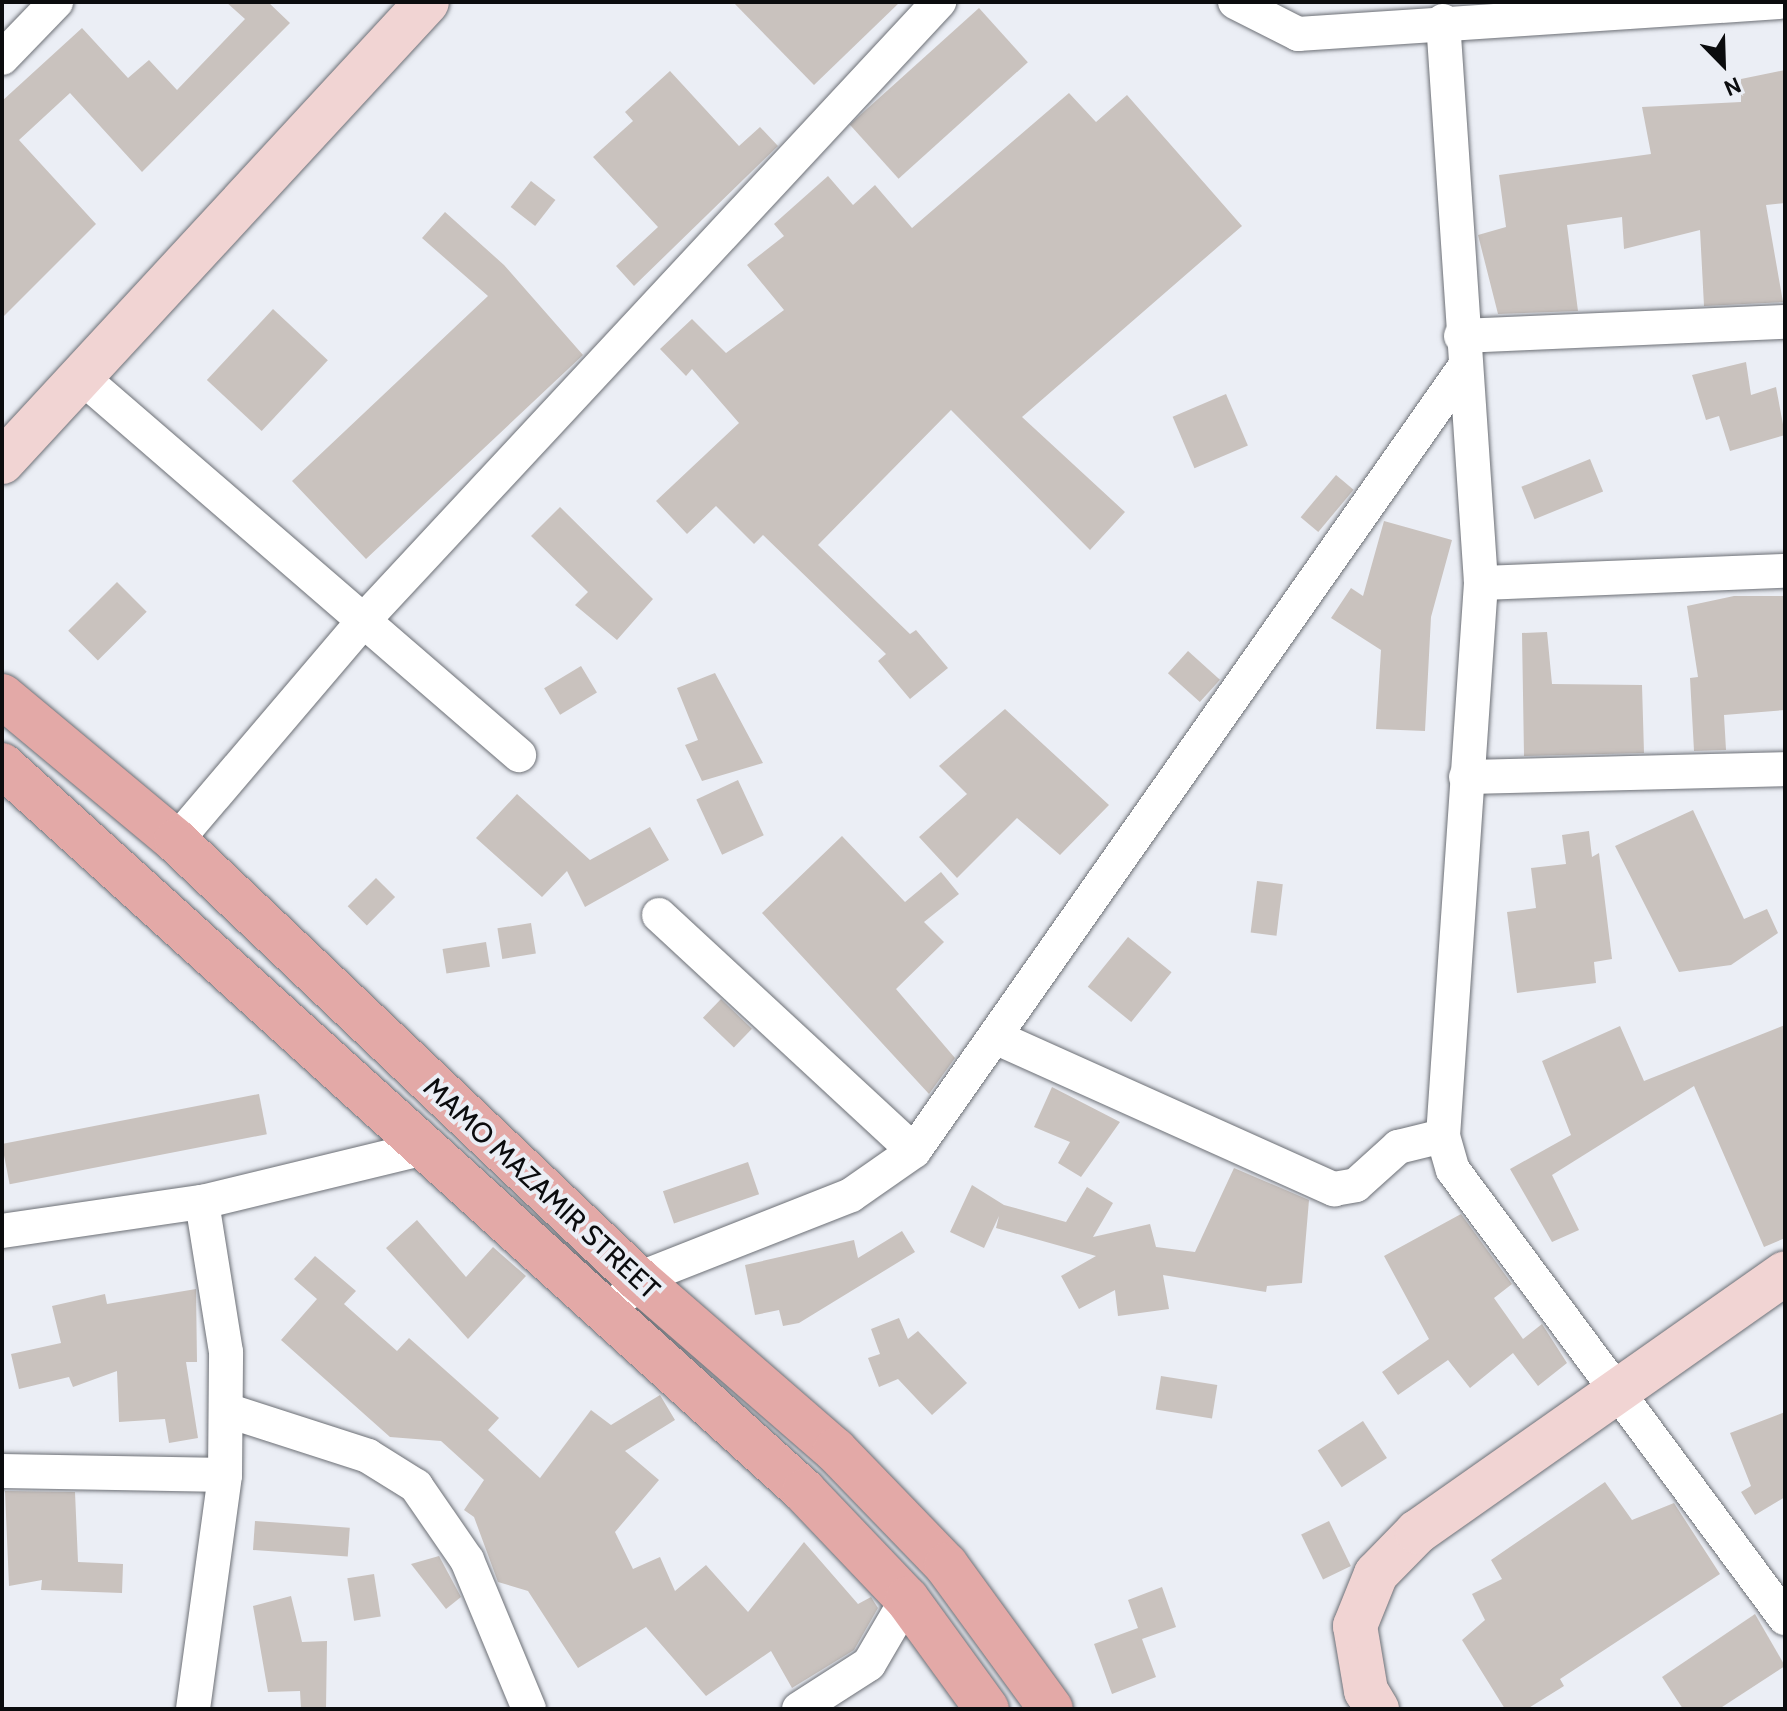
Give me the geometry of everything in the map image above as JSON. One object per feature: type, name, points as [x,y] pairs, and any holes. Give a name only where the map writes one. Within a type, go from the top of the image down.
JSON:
[{"type":"main road","name":"MAMO MAZAMIR STREET","points":[[2,696],[176,841],[638,1279],[835,1450],[935,1553],[1051,1709]]},
{"type":"main road","name":"MAMO MAZAMIR STREET","points":[[2,765],[421,1149],[804,1491],[907,1599],[987,1709]]},
{"type":"street","points":[[2,462],[78,374],[427,2]]},
{"type":"street","points":[[176,841],[363,621],[939,2]]},
{"type":"street","points":[[1235,2],[1298,34],[1443,21],[1779,2]]},
{"type":"street","points":[[2,58],[34,9]]},
{"type":"street","points":[[1443,21],[1461,372],[1481,583],[1443,1136],[1453,1170],[1615,1395],[1785,1618]]},
{"type":"street","points":[[1461,336],[1785,322]]},
{"type":"street","points":[[607,1316],[638,1279],[851,1195],[914,1151],[1461,372]]},
{"type":"street","points":[[78,374],[519,755]]},
{"type":"street","points":[[1481,583],[1785,571]]},
{"type":"street","points":[[1466,777],[1785,769]]},
{"type":"street","points":[[659,915],[914,1151]]},
{"type":"street","points":[[995,1037],[1334,1189],[1356,1185],[1398,1147],[1443,1136]]},
{"type":"street","points":[[2,1231],[202,1202],[421,1149]]},
{"type":"street","points":[[193,1709],[225,1475],[226,1352],[202,1202]]},
{"type":"street","points":[[1377,1709],[1366,1691],[1355,1626],[1376,1574],[1417,1532],[1785,1273]]},
{"type":"street","points":[[226,1410],[368,1456],[416,1486],[467,1560],[529,1709]]},
{"type":"street","points":[[3,1471],[225,1475]]},
{"type":"street","points":[[799,1709],[869,1664],[907,1599]]},
{"type":"building","points":[[226,2],[268,2],[290,23],[142,172],[70,93],[19,140],[96,224],[2,318],[2,101],[82,28],[128,78],[149,60],[177,90],[245,19]]},
{"type":"building","points":[[733,2],[900,2],[814,85]]},
{"type":"building","points":[[979,8],[1028,62],[899,179],[850,124]]},
{"type":"building","points":[[1785,70],[1785,203],[1766,205],[1783,302],[1704,306],[1700,230],[1624,249],[1622,217],[1567,225],[1578,311],[1498,314],[1478,235],[1506,227],[1499,175],[1651,154],[1642,107],[1741,102],[1741,79]]},
{"type":"building","points":[[670,71],[739,146],[760,127],[778,146],[634,286],[616,266],[658,227],[593,157],[633,121],[625,112]]},
{"type":"building","points":[[1069,93],[1096,122],[1127,95],[1242,226],[1022,417],[1125,512],[1090,550],[951,410],[818,545],[910,634],[916,630],[948,668],[910,699],[878,661],[886,654],[763,535],[754,544],[716,506],[687,534],[656,501],[739,423],[692,369],[686,376],[660,349],[692,319],[726,353],[784,310],[747,265],[784,236],[774,224],[828,176],[853,205],[875,185],[912,228]]},
{"type":"building","points":[[531,181],[555,200],[535,226],[511,207]]},
{"type":"building","points":[[445,212],[504,265],[583,355],[366,559],[292,481],[488,296],[422,238]]},
{"type":"building","points":[[273,309],[328,360],[262,431],[207,380]]},
{"type":"building","points":[[1746,362],[1751,395],[1776,387],[1785,435],[1730,451],[1719,416],[1706,420],[1692,375]]},
{"type":"building","points":[[1226,394],[1248,446],[1194,468],[1173,417]]},
{"type":"building","points":[[1590,459],[1603,491],[1534,519],[1521,487]]},
{"type":"building","points":[[1336,475],[1354,490],[1318,532],[1301,517]]},
{"type":"building","points":[[560,507],[653,599],[617,640],[575,605],[588,592],[531,536]]},
{"type":"building","points":[[1384,521],[1452,540],[1431,617],[1425,731],[1376,729],[1381,650],[1331,618],[1351,588],[1363,596]]},
{"type":"building","points":[[117,582],[147,612],[98,660],[68,631]]},
{"type":"building","points":[[1734,596],[1785,596],[1785,710],[1724,715],[1726,750],[1694,751],[1690,678],[1698,677],[1687,606]]},
{"type":"building","points":[[1547,632],[1552,684],[1642,685],[1644,753],[1524,756],[1522,633]]},
{"type":"building","points":[[1188,651],[1220,680],[1200,702],[1168,673]]},
{"type":"building","points":[[581,666],[597,693],[560,715],[544,688]]},
{"type":"building","points":[[715,673],[763,763],[702,781],[685,745],[698,740],[677,688]]},
{"type":"building","points":[[1005,709],[1109,805],[1060,855],[1017,818],[957,878],[919,837],[967,794],[939,766]]},
{"type":"building","points":[[738,780],[764,835],[722,855],[696,799]]},
{"type":"building","points":[[517,794],[590,860],[650,827],[669,860],[585,907],[567,871],[542,897],[476,838]]},
{"type":"building","points":[[1693,810],[1744,919],[1767,909],[1778,933],[1731,965],[1679,972],[1615,846]]},
{"type":"building","points":[[1589,831],[1592,857],[1599,853],[1612,959],[1594,962],[1596,983],[1517,993],[1507,912],[1536,908],[1531,868],[1566,864],[1562,835]]},
{"type":"building","points":[[842,836],[905,902],[941,872],[959,894],[924,922],[944,942],[896,989],[955,1058],[929,1094],[762,913]]},
{"type":"building","points":[[376,878],[395,897],[367,925],[348,906]]},
{"type":"building","points":[[1257,881],[1283,884],[1276,936],[1251,933]]},
{"type":"building","points":[[531,923],[536,954],[502,959],[497,928]]},
{"type":"building","points":[[1128,937],[1172,972],[1131,1022],[1088,987]]},
{"type":"building","points":[[486,942],[490,967],[446,974],[443,949]]},
{"type":"building","points":[[721,999],[752,1029],[734,1048],[703,1018]]},
{"type":"building","points":[[1785,1025],[1785,1238],[1764,1247],[1694,1086],[1552,1175],[1579,1230],[1552,1242],[1510,1169],[1571,1135],[1542,1061],[1620,1026],[1644,1081]]},
{"type":"building","points":[[1052,1087],[1120,1122],[1081,1177],[1058,1163],[1070,1142],[1034,1127]]},
{"type":"building","points":[[259,1094],[267,1134],[10,1184],[2,1144]]},
{"type":"building","points":[[748,1162],[759,1194],[674,1223],[663,1191]]},
{"type":"building","points":[[1234,1168],[1309,1200],[1302,1283],[1267,1286],[1266,1292],[1163,1275],[1169,1309],[1118,1316],[1115,1290],[1079,1309],[1061,1276],[1096,1256],[996,1228],[999,1216],[984,1248],[950,1232],[972,1185],[1004,1205],[1066,1222],[1087,1187],[1113,1203],[1093,1237],[1150,1224],[1156,1247],[1195,1252]]},
{"type":"building","points":[[1461,1214],[1512,1284],[1494,1298],[1523,1339],[1542,1324],[1567,1363],[1538,1386],[1513,1353],[1470,1388],[1448,1360],[1398,1395],[1382,1372],[1429,1339],[1384,1256]]},
{"type":"building","points":[[417,1220],[466,1277],[493,1247],[526,1276],[468,1339],[386,1248]]},
{"type":"building","points":[[902,1231],[915,1252],[799,1323],[783,1326],[779,1310],[755,1315],[745,1265],[854,1240],[858,1258]]},
{"type":"building","points":[[315,1256],[356,1291],[344,1304],[397,1351],[409,1338],[499,1418],[488,1430],[540,1478],[591,1410],[611,1425],[660,1395],[675,1420],[625,1451],[659,1480],[615,1532],[633,1569],[660,1557],[675,1591],[706,1565],[748,1612],[804,1542],[858,1604],[871,1597],[878,1608],[854,1650],[792,1688],[771,1651],[706,1696],[646,1627],[578,1668],[528,1591],[498,1582],[474,1517],[464,1510],[484,1480],[441,1441],[390,1437],[281,1340],[317,1299],[294,1279]]},
{"type":"building","points":[[196,1289],[197,1362],[186,1362],[198,1438],[169,1443],[165,1419],[119,1422],[117,1371],[73,1387],[69,1377],[19,1389],[11,1354],[61,1343],[52,1306],[105,1294],[107,1304]]},
{"type":"building","points":[[899,1318],[908,1339],[918,1331],[967,1383],[932,1415],[898,1379],[879,1387],[868,1358],[880,1354],[871,1329]]},
{"type":"building","points":[[1161,1376],[1217,1385],[1212,1418],[1156,1410]]},
{"type":"building","points":[[1785,1412],[1785,1497],[1755,1515],[1741,1492],[1751,1486],[1730,1433]]},
{"type":"building","points":[[1363,1421],[1387,1458],[1342,1487],[1318,1450]]},
{"type":"building","points":[[1605,1482],[1632,1520],[1674,1503],[1720,1574],[1560,1679],[1564,1686],[1527,1709],[1505,1709],[1462,1640],[1485,1620],[1472,1594],[1502,1579],[1491,1560]]},
{"type":"building","points":[[5,1491],[75,1492],[78,1562],[123,1564],[122,1593],[41,1590],[42,1580],[9,1586]]},
{"type":"building","points":[[255,1521],[350,1528],[348,1557],[253,1550]]},
{"type":"building","points":[[1329,1521],[1351,1566],[1323,1580],[1301,1535]]},
{"type":"building","points":[[439,1556],[461,1597],[446,1609],[411,1564]]},
{"type":"building","points":[[374,1574],[381,1616],[354,1621],[347,1578]]},
{"type":"building","points":[[1162,1587],[1176,1627],[1142,1639],[1156,1677],[1112,1694],[1094,1644],[1138,1628],[1128,1600]]},
{"type":"building","points":[[291,1596],[302,1642],[327,1641],[326,1709],[301,1709],[300,1691],[268,1692],[253,1606]]},
{"type":"building","points":[[1755,1614],[1785,1666],[1719,1709],[1683,1709],[1662,1677]]}]
